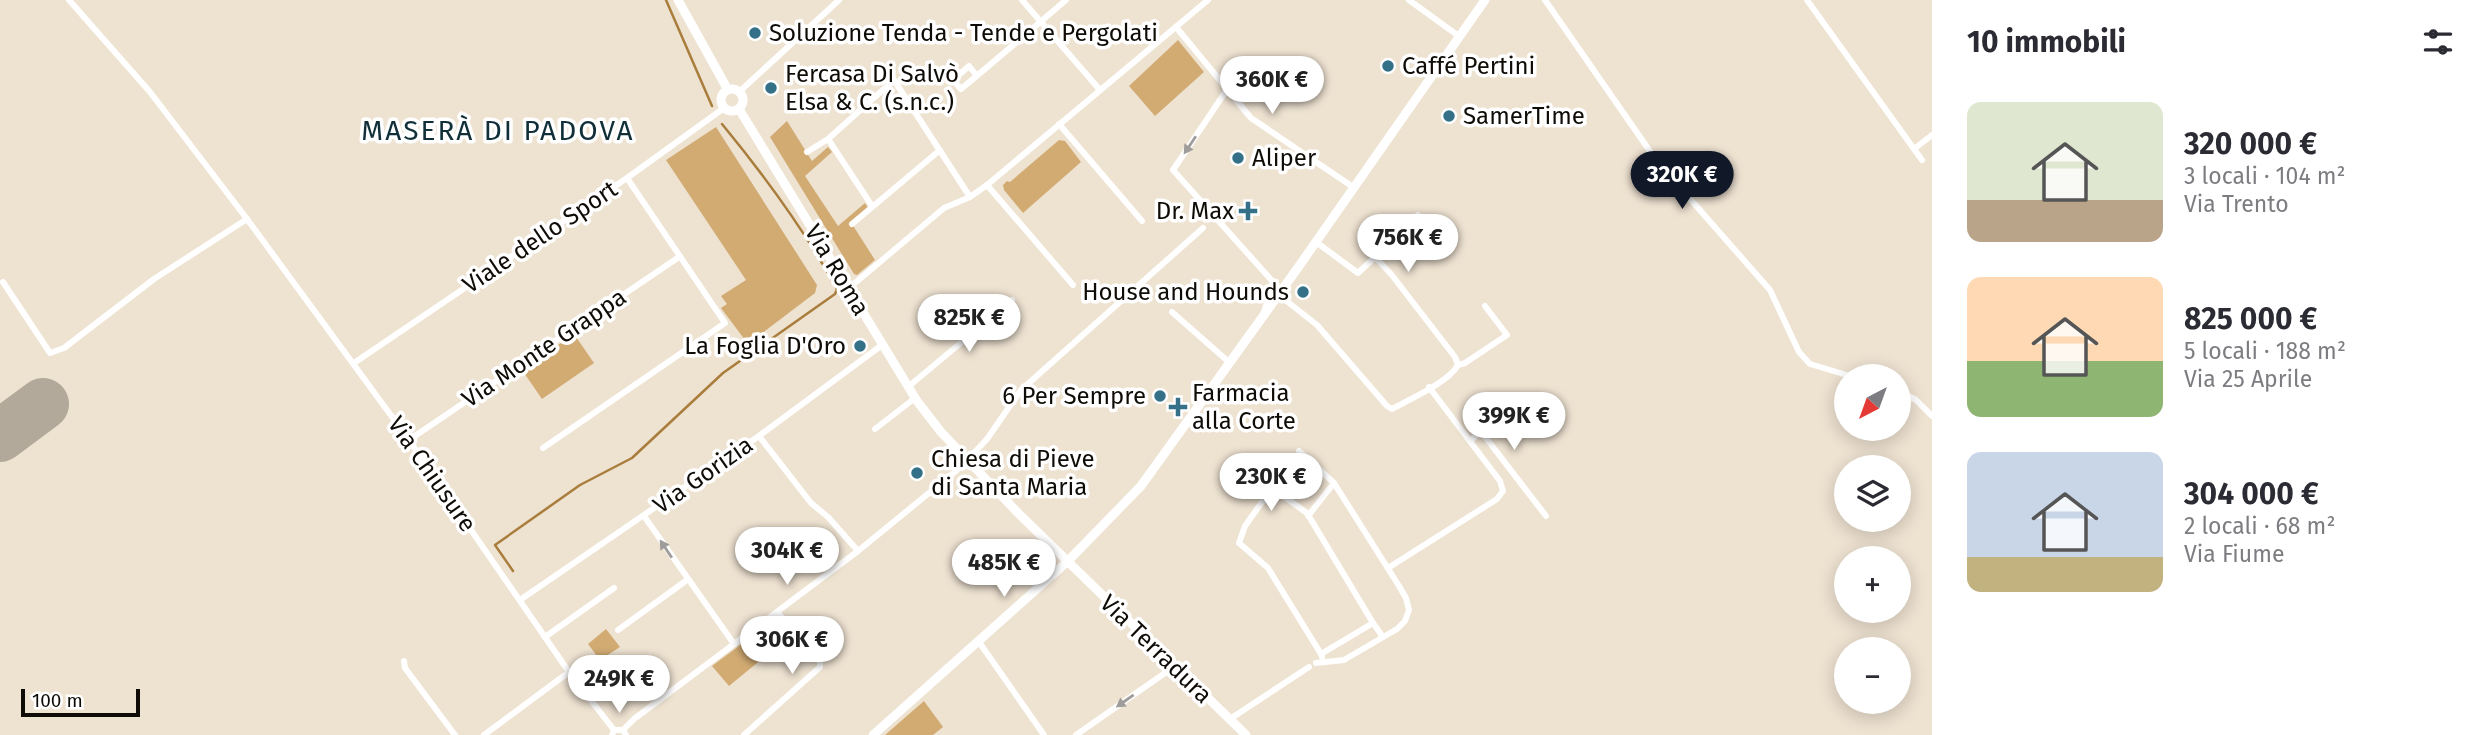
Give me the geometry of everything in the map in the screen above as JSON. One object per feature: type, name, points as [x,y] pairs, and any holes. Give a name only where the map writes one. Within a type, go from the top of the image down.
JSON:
[{"type":"main road","points":[[873,735],[1067,562],[1141,486],[1279,295],[1485,0]]},
{"type":"main road","points":[[682,2],[728,90]]},
{"type":"main road","points":[[728,90],[739,92],[743,102],[739,109],[733,111],[724,108],[721,98],[728,90]]},
{"type":"main road","name":"Via Roma","points":[[739,109],[915,398],[968,461]]},
{"type":"main road","name":"Via Terradura","points":[[968,461],[1067,562],[1246,735]]},
{"type":"street","name":"Via Chiusure","points":[[69,0],[150,92],[247,219],[409,440],[613,732],[624,732]]},
{"type":"street","points":[[739,92],[839,0]]},
{"type":"street","points":[[1022,0],[1100,90]]},
{"type":"street","points":[[977,76],[1066,0]]},
{"type":"street","points":[[849,288],[944,208],[970,197],[987,185],[1208,0]]},
{"type":"street","points":[[1409,0],[1460,37]]},
{"type":"street","points":[[1545,0],[1656,160],[1770,290],[1799,352],[1810,364],[1834,371]]},
{"type":"street","points":[[1807,0],[1922,160]]},
{"type":"street","points":[[1176,27],[1251,118],[1353,187]]},
{"type":"street","points":[[807,152],[828,139],[894,80],[970,197]]},
{"type":"street","points":[[1228,88],[1173,170],[1274,284],[1274,291],[1264,306],[1264,315]]},
{"type":"street","name":"Viale dello Sport","points":[[354,363],[517,250],[627,178],[724,108]]},
{"type":"street","points":[[1059,124],[1142,221]]},
{"type":"street","points":[[1914,149],[1932,135]]},
{"type":"street","points":[[828,139],[872,206]]},
{"type":"street","points":[[852,224],[940,150]]},
{"type":"street","points":[[543,447],[725,323],[627,178]]},
{"type":"street","points":[[987,185],[1073,285]]},
{"type":"street","points":[[1316,242],[1358,272],[1418,215]]},
{"type":"street","points":[[3,282],[50,353],[64,348],[154,279],[247,219]]},
{"type":"street","points":[[624,732],[634,719],[858,551],[968,461],[996,428],[1021,390],[1203,228]]},
{"type":"street","name":"Via Monte Grappa","points":[[409,440],[679,257]]},
{"type":"street","points":[[1376,257],[1455,357],[1458,365]]},
{"type":"street","points":[[1279,295],[1317,325],[1392,409],[1507,335],[1485,306]]},
{"type":"street","points":[[908,387],[1012,300]]},
{"type":"street","points":[[1172,312],[1230,363]]},
{"type":"street","name":"Via Gorizia","points":[[520,600],[759,436],[882,345]]},
{"type":"street","points":[[1388,568],[1500,496],[1503,491],[1500,481],[1429,387]]},
{"type":"street","points":[[1911,397],[1932,416]]},
{"type":"street","points":[[875,429],[915,398]]},
{"type":"street","points":[[1470,441],[1483,433],[1546,516]]},
{"type":"street","points":[[759,436],[811,503],[828,517],[858,551]]},
{"type":"street","points":[[1230,719],[1316,664],[1345,660],[1397,629],[1405,621],[1409,610],[1406,598],[1334,482],[1299,451]]},
{"type":"street","points":[[1308,516],[1334,482]]},
{"type":"street","points":[[1321,654],[1268,568],[1239,543],[1245,526],[1272,488],[1308,516],[1383,637]]},
{"type":"street","points":[[644,516],[734,644]]},
{"type":"street","points":[[618,630],[687,580]]},
{"type":"street","points":[[545,637],[614,587]]},
{"type":"street","points":[[744,735],[820,667],[820,660],[777,612]]},
{"type":"street","points":[[1316,664],[1321,654],[1373,623]]},
{"type":"street","points":[[979,642],[1044,735]]},
{"type":"street","points":[[404,661],[405,668],[455,735]]},
{"type":"street","points":[[1076,735],[1175,666]]},
{"type":"street","points":[[484,735],[569,672]]},
{"type":"shaded area","points":[[1178,40],[1204,72],[1155,116],[1129,86]]},
{"type":"shaded area","points":[[787,121],[812,161],[828,147],[832,152],[805,176],[838,226],[865,203],[868,208],[852,224],[875,260],[857,275],[770,137]]},
{"type":"shaded area","points":[[716,127],[817,285],[815,293],[748,344],[721,308],[727,304],[721,296],[746,280],[666,160]]},
{"type":"shaded area","points":[[1059,140],[1065,141],[1081,162],[1023,213],[1003,185]]},
{"type":"shaded area","points":[[574,334],[594,363],[542,399],[522,370]]},
{"type":"shaded area","points":[[606,629],[620,647],[600,660],[588,644]]},
{"type":"shaded area","points":[[755,634],[769,653],[729,686],[712,666]]},
{"type":"shaded area","points":[[924,701],[943,727],[933,735],[885,735]]},
{"type":"waterway","points":[[666,0],[712,106]]},
{"type":"waterway","points":[[513,571],[495,545],[580,485],[632,458],[723,373],[835,294],[837,289],[798,225],[722,124]]},
{"type":"runway","points":[[0,436],[43,404]]},
{"type":"place","name":"Soluzione Tenda - Tende e Pergolati","points":[[755,33]]},
{"type":"place","name":"Caffé Pertini","points":[[1388,66]]},
{"type":"place","name":"Fercasa Di Salvò Elsa & C. (s.n.c.)","points":[[771,88]]},
{"type":"place","name":"SamerTime","points":[[1449,116]]},
{"type":"place","name":"Aliper","points":[[1238,158]]},
{"type":"place","name":"Dr. Max","points":[[1248,211]]},
{"type":"place","name":"House and Hounds","points":[[1303,292]]},
{"type":"place","name":"La Foglia D'Oro","points":[[860,346]]},
{"type":"place","name":"6 Per Sempre","points":[[1160,396]]},
{"type":"place","name":"Farmacia alla Corte","points":[[1178,407]]},
{"type":"place","name":"Chiesa di Pieve di Santa Maria","points":[[917,473]]},
{"type":"district","name":"MASERÀ DI PADOVA","points":[[498,130]]}]
